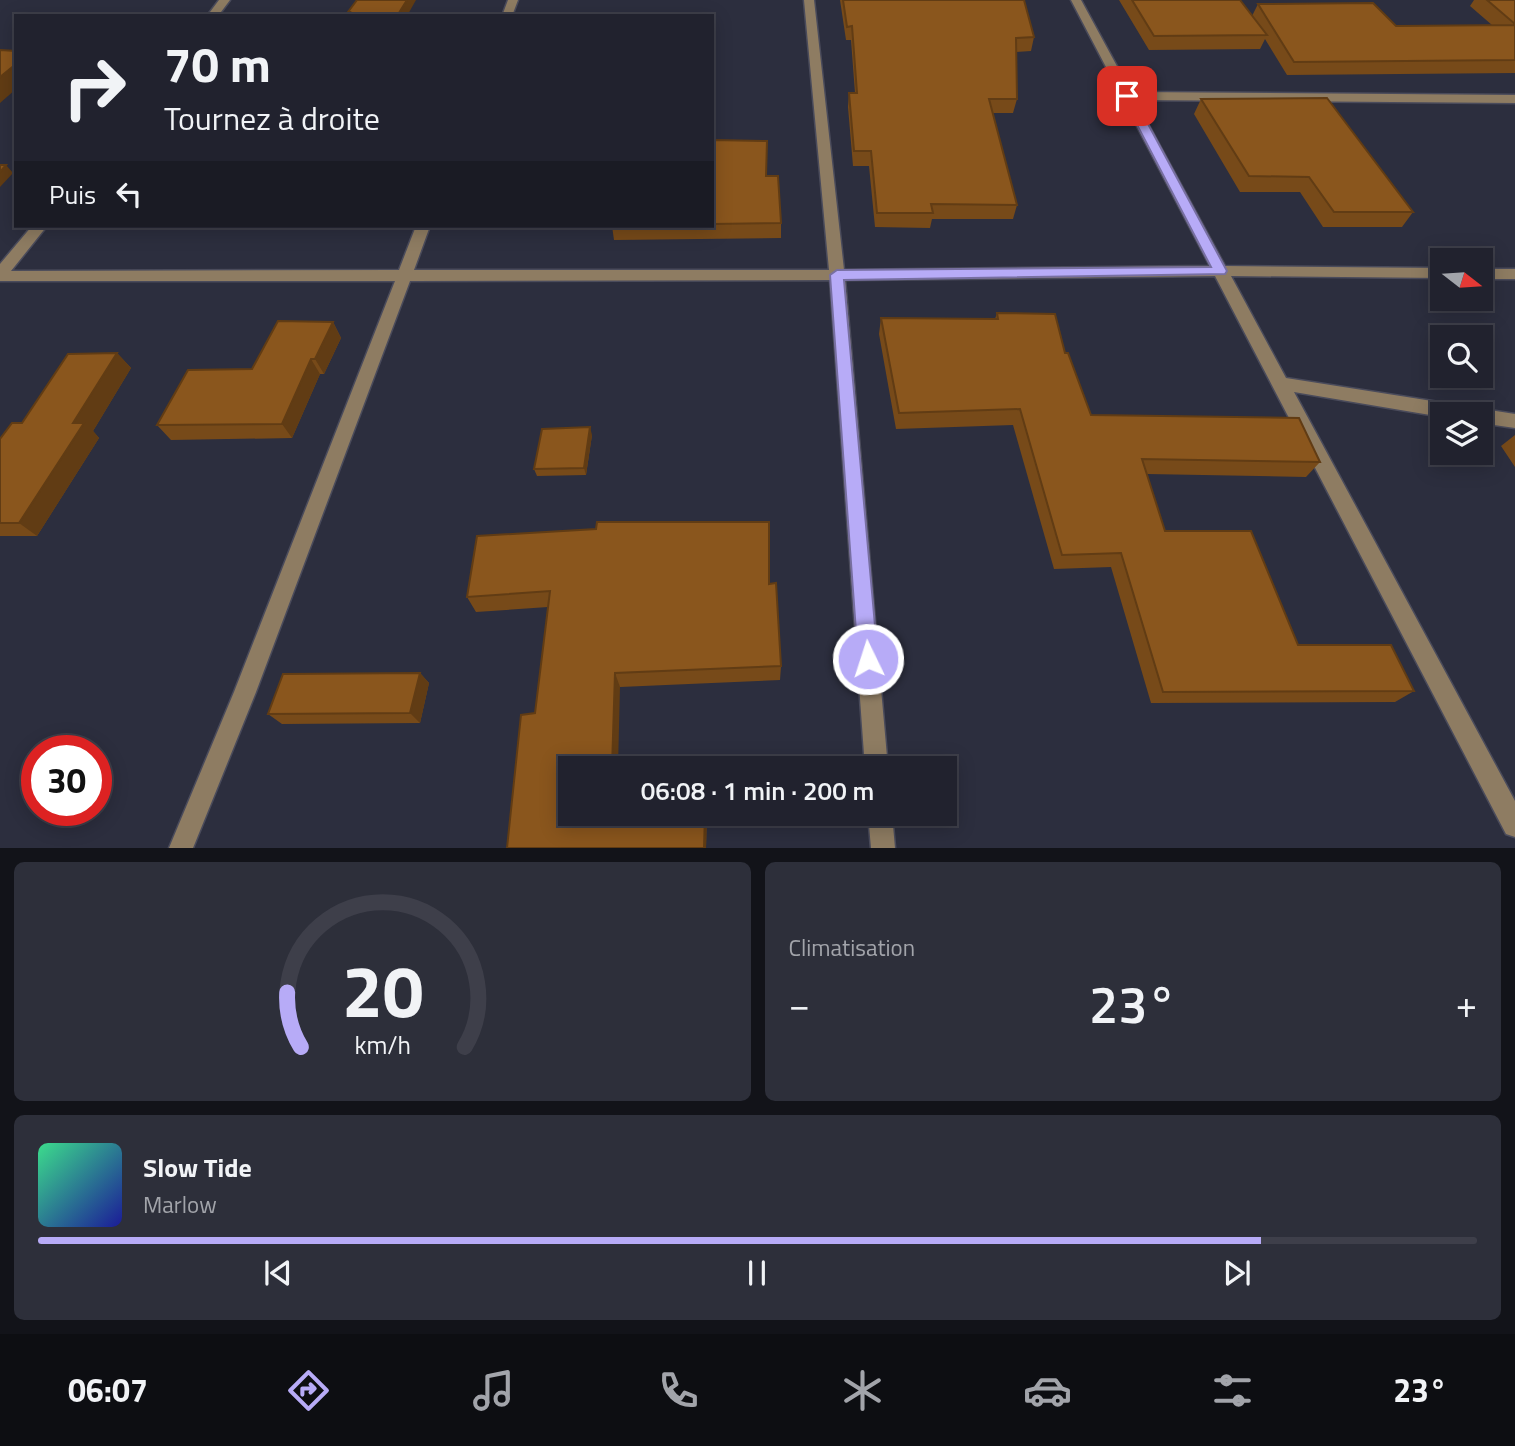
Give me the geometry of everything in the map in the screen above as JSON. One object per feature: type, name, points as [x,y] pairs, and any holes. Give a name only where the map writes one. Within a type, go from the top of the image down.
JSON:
[{"type":"street","points":[[214,14],[225,0]]},
{"type":"street","points":[[809,0],[837,275],[876,756]]},
{"type":"street","points":[[1076,0],[1515,825]]},
{"type":"street","points":[[1127,96],[1515,99]]},
{"type":"street","points":[[0,275],[38,228]]},
{"type":"street","points":[[181,848],[245,692],[422,228]]},
{"type":"street","points":[[0,275],[837,275],[1220,271],[1430,273]]},
{"type":"street","points":[[1493,274],[1515,274]]},
{"type":"street","points":[[1281,384],[1430,408]]},
{"type":"street","points":[[1493,418],[1515,421]]},
{"type":"street","points":[[881,826],[883,848]]},
{"type":"building","points":[[357,0],[407,0],[398,14],[348,12]]},
{"type":"building","points":[[843,0],[1024,0],[1034,37],[1016,38],[1017,99],[989,99],[1017,205],[931,204],[933,213],[877,213],[871,151],[854,151],[849,93],[857,93],[852,26],[847,27]]},
{"type":"building","points":[[1132,0],[1240,0],[1267,35],[1154,36]]},
{"type":"building","points":[[1487,0],[1515,0],[1515,24]]},
{"type":"building","points":[[1373,3],[1396,26],[1515,25],[1515,60],[1294,62],[1258,4]]},
{"type":"building","points":[[0,50],[14,51],[14,66],[0,77]]},
{"type":"building","points":[[1327,98],[1413,212],[1334,212],[1309,177],[1249,176],[1201,99]]},
{"type":"building","points":[[714,140],[767,141],[766,176],[778,176],[781,223],[714,224]]},
{"type":"building","points":[[997,313],[1055,314],[1065,353],[1068,353],[1091,415],[1299,418],[1320,462],[1142,459],[1165,531],[1251,531],[1298,645],[1391,645],[1414,691],[1163,692],[1121,553],[1062,555],[1020,409],[899,413],[881,318],[998,319]]},
{"type":"building","points":[[278,321],[333,322],[315,359],[311,359],[282,424],[157,425],[188,370],[252,369]]},
{"type":"building","points":[[117,353],[73,423],[84,423],[19,523],[0,523],[0,439],[12,423],[22,423],[68,354]]},
{"type":"building","points":[[590,427],[584,468],[534,469],[542,429]]},
{"type":"building","points":[[597,522],[769,522],[769,584],[776,583],[781,666],[615,673],[612,756],[558,756],[558,826],[705,826],[704,848],[507,848],[521,715],[535,713],[550,591],[467,597],[477,536],[596,529]]},
{"type":"building","points":[[420,673],[410,713],[268,714],[283,674]]},
{"type":"route","points":[[868,659],[837,275],[1220,271],[1127,96]]}]
